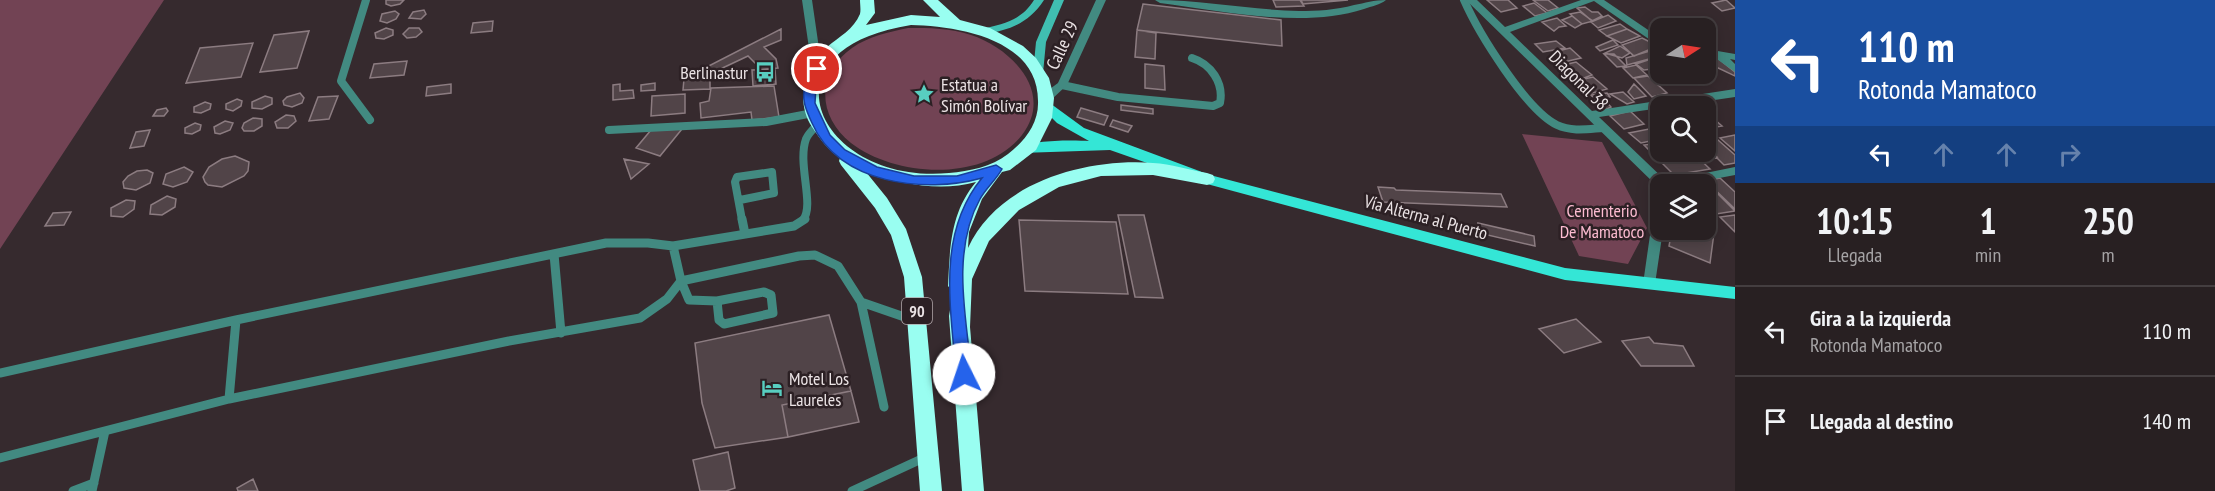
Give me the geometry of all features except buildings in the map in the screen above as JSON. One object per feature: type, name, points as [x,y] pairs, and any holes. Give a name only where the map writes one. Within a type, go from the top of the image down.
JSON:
[{"type":"highway","points":[[850,37],[867,13],[867,0]]},
{"type":"highway","points":[[930,0],[955,22]]},
{"type":"highway","points":[[815,119],[809,103],[810,86],[817,69],[831,51],[850,37],[869,29],[900,21],[955,22],[984,30],[1006,42],[1024,56],[1038,72],[1047,102]]},
{"type":"highway","name":"90","points":[[840,153],[874,171],[914,181],[957,180],[996,169],[1026,150],[1042,129],[1047,102]]},
{"type":"highway","name":"90","points":[[815,119],[824,137],[881,203],[900,234],[913,277],[931,491]]},
{"type":"highway","name":"90","points":[[974,491],[956,278],[960,232],[974,196],[996,169]]},
{"type":"highway","points":[[960,327],[963,279],[982,237],[1013,205],[1054,182],[1101,170],[1154,169],[1207,179]]},
{"type":"main road","points":[[984,30],[1019,23],[1040,0]]},
{"type":"main road","points":[[1038,72],[1041,42],[1059,0]]},
{"type":"main road","name":"Vía Alterna al Puerto","points":[[1047,102],[1062,120],[1079,131],[1207,179],[1565,274],[1735,293]]},
{"type":"main road","name":"Vía Alterna al Puerto","points":[[1026,150],[1066,145],[1115,146]]},
{"type":"street","points":[[807,0],[817,69]]},
{"type":"street","name":"Calle 29","points":[[1047,102],[1062,85],[1101,0]]},
{"type":"street","points":[[1160,0],[1257,12],[1301,14],[1348,9],[1381,0]]},
{"type":"street","points":[[1254,0],[1257,12]]},
{"type":"street","name":"Diagonal 38","points":[[1471,0],[1505,30],[1589,116],[1651,174]]},
{"type":"street","points":[[1505,30],[1590,0]]},
{"type":"street","points":[[1598,0],[1650,35]]},
{"type":"street","points":[[1716,53],[1735,57]]},
{"type":"street","points":[[1716,56],[1735,69]]},
{"type":"street","points":[[1589,116],[1735,93]]},
{"type":"street","points":[[1716,175],[1735,171]]},
{"type":"street","points":[[1649,284],[1655,240]]},
{"type":"lane","points":[[366,0],[341,81],[370,120]]},
{"type":"lane","points":[[1464,0],[1490,49],[1541,113],[1553,123],[1569,130],[1603,128]]},
{"type":"lane","points":[[1062,85],[1118,97],[1213,106],[1220,103],[1221,99],[1212,69],[1204,61],[1192,58]]},
{"type":"lane","points":[[0,373],[236,320],[606,243],[648,243],[673,246],[794,226],[806,219],[809,209],[802,168],[806,138],[815,119],[609,130]]},
{"type":"lane","points":[[740,200],[774,193],[772,172],[737,177],[735,182],[745,234]]},
{"type":"lane","points":[[673,246],[681,281],[689,300],[769,293],[773,313],[724,324],[719,320],[717,299]]},
{"type":"lane","points":[[555,254],[561,333]]},
{"type":"lane","points":[[0,458],[229,399],[509,341],[640,318],[667,299],[681,281],[799,256],[815,255],[838,266],[861,302],[884,407]]},
{"type":"lane","points":[[861,302],[918,321]]},
{"type":"lane","points":[[229,399],[236,320]]},
{"type":"lane","points":[[73,491],[93,487],[105,431]]},
{"type":"lane","points":[[852,491],[928,455]]},
{"type":"green space","points":[[0,0],[164,0],[0,249]]},
{"type":"green space","points":[[908,28],[932,28],[971,35],[1000,50],[1024,74],[1031,88],[1034,103],[1031,119],[1022,135],[1006,151],[963,168],[939,170],[914,168],[891,163],[869,154],[851,143],[840,132],[827,108],[825,95],[832,70],[840,58],[865,40]]},
{"type":"green space","name":"Cementerio De Mamatoco","points":[[1522,134],[1602,142],[1647,228],[1628,264],[1579,256]]},
{"type":"place","name":"Berlinastur","points":[[765,72]]},
{"type":"place","name":"Estatua a Simón Bolívar","points":[[924,94]]},
{"type":"place","name":"Motel Los Laureles","points":[[772,388]]},
{"type":"route","points":[[817,69],[810,86],[809,103],[824,137],[840,153],[874,171],[914,181],[957,180],[996,169],[974,196],[960,232],[956,278],[964,374]]}]
